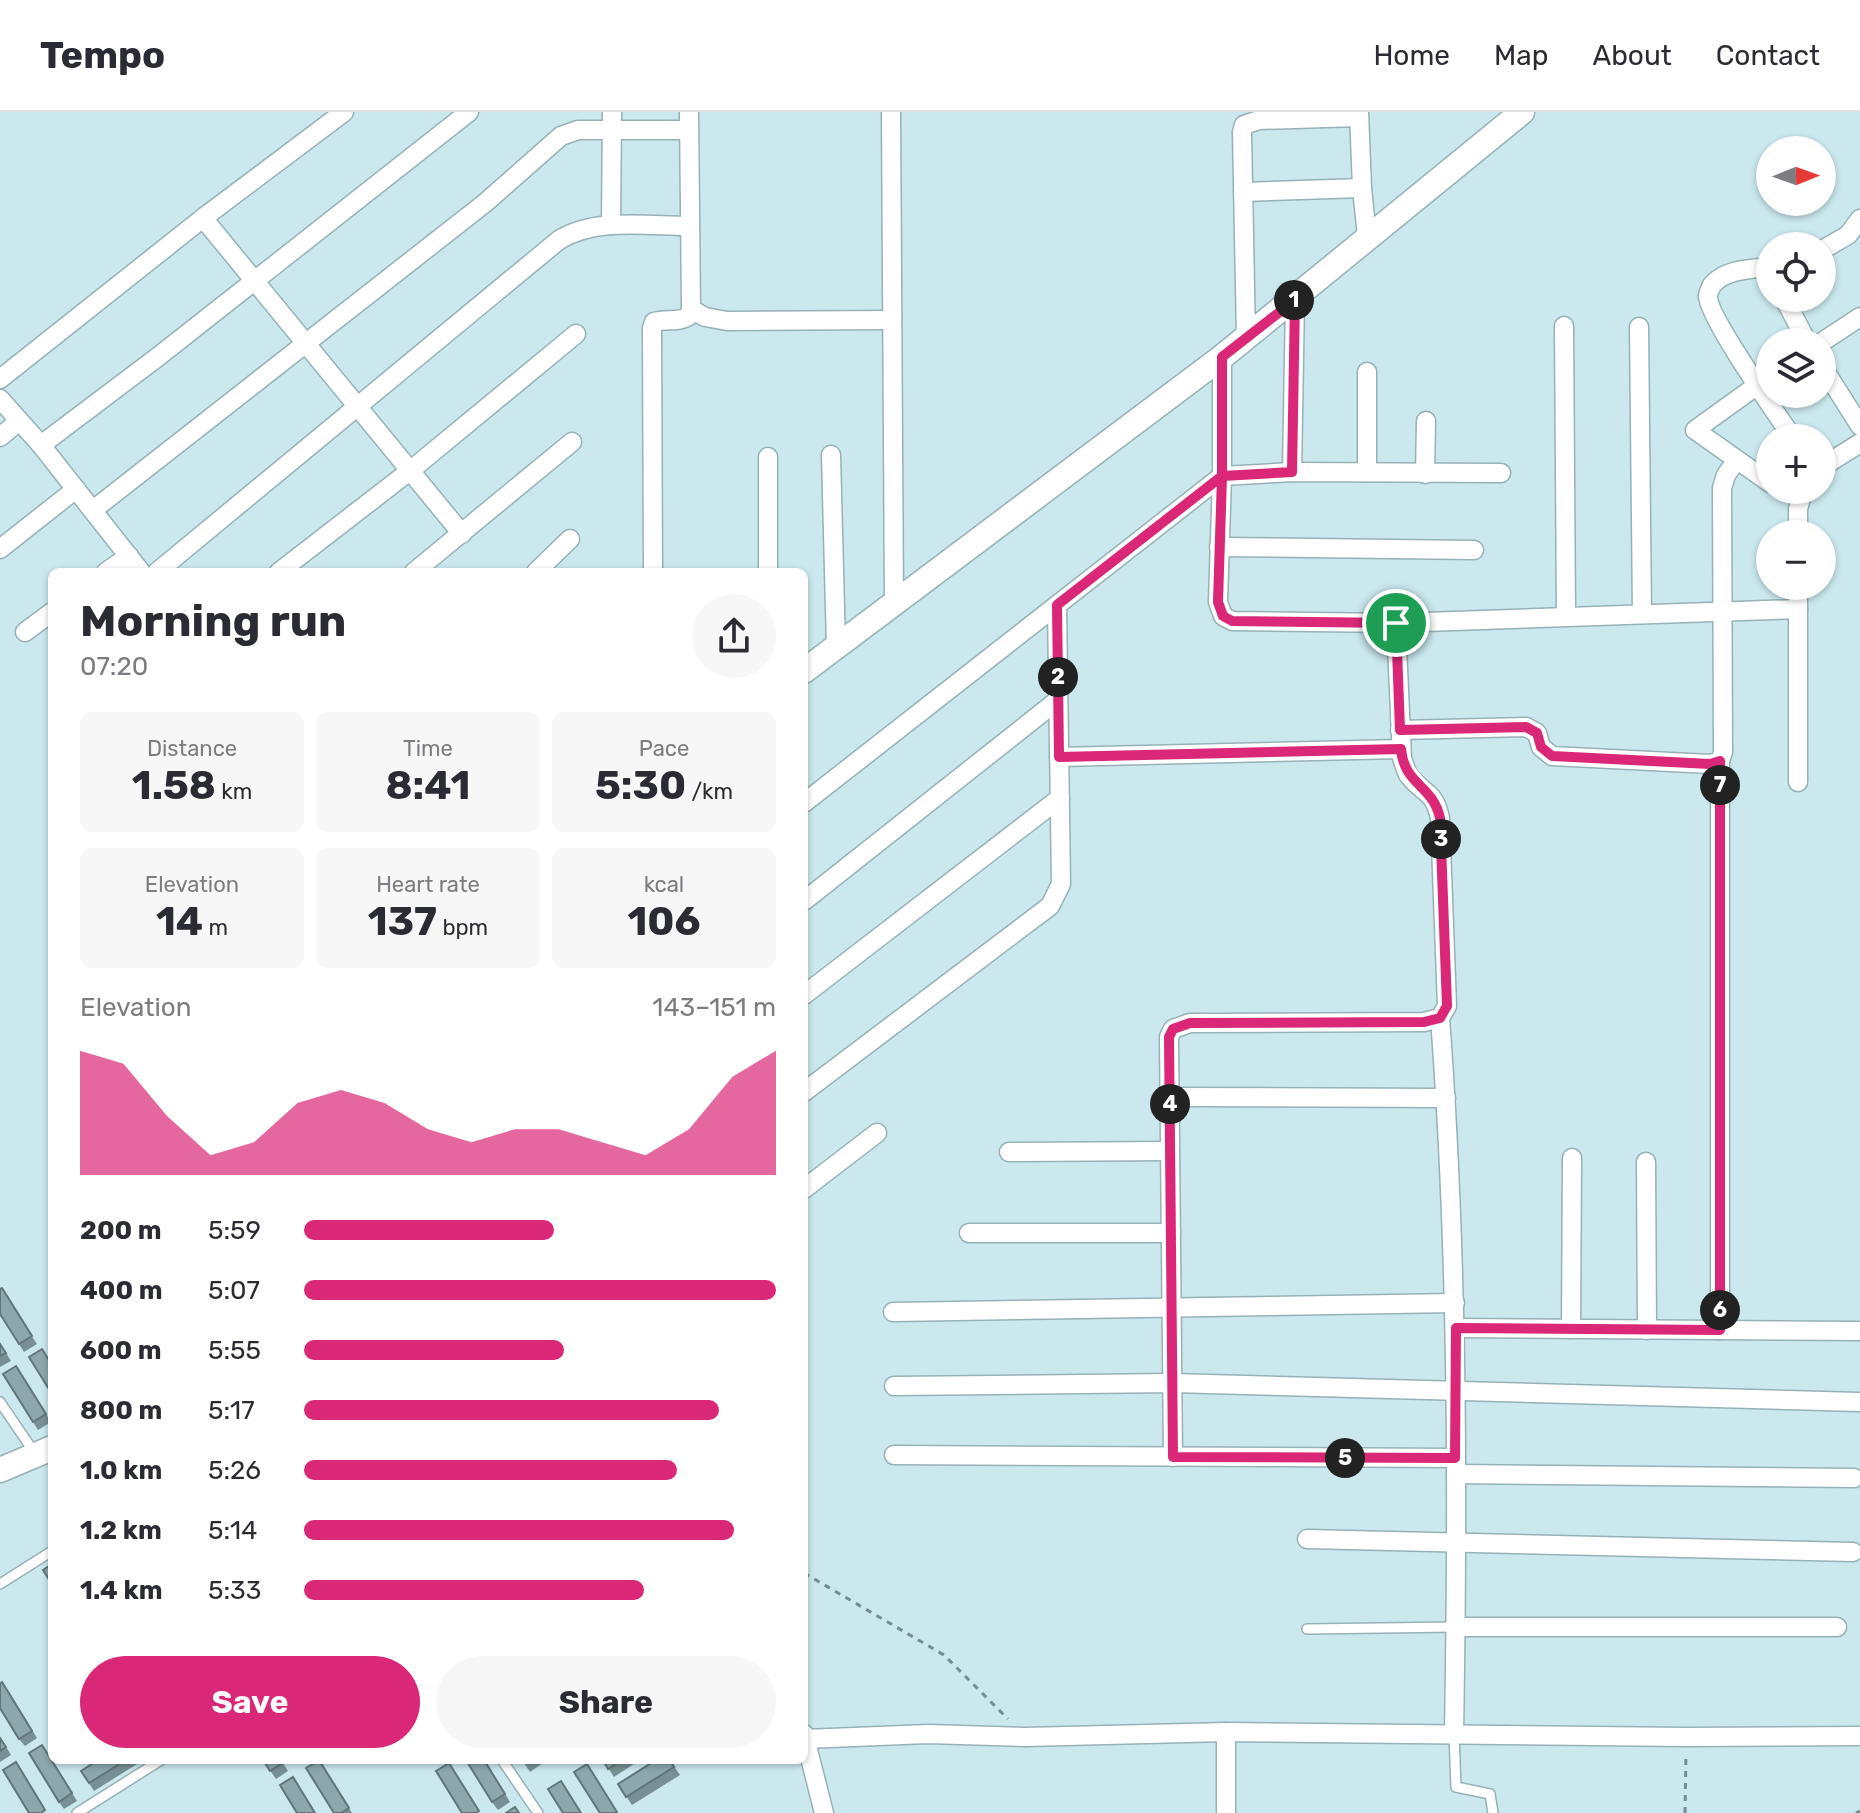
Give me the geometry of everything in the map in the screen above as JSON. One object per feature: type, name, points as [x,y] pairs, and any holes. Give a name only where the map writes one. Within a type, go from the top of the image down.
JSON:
[{"type":"street","points":[[0,379],[203,218],[344,112]]},
{"type":"street","points":[[41,445],[469,112]]},
{"type":"street","points":[[891,112],[894,605]]},
{"type":"street","points":[[808,668],[1222,357],[1522,112]]},
{"type":"street","points":[[1246,338],[1244,125],[1259,120],[1359,115],[1367,237]]},
{"type":"street","points":[[611,225],[612,120]]},
{"type":"street","points":[[93,510],[485,203],[561,136],[612,120],[689,121],[691,309],[684,320],[660,320],[654,322],[652,328],[653,568]]},
{"type":"street","points":[[1243,192],[1362,188]]},
{"type":"street","points":[[203,218],[462,534]]},
{"type":"street","points":[[1836,242],[1848,235],[1860,219]]},
{"type":"street","points":[[162,568],[559,240],[573,231],[611,225],[690,226]]},
{"type":"street","points":[[1756,269],[1721,277],[1711,286],[1707,297],[1713,312],[1756,369]]},
{"type":"street","points":[[1292,472],[1295,300]]},
{"type":"street","points":[[691,309],[705,317],[727,321],[892,320]]},
{"type":"street","points":[[1836,333],[1860,317]]},
{"type":"street","points":[[1564,326],[1566,616]]},
{"type":"street","points":[[1639,327],[1642,614]]},
{"type":"street","points":[[284,568],[411,470],[576,334]]},
{"type":"street","points":[[1222,357],[1218,602],[1223,616],[1232,621],[1396,623],[1798,609]]},
{"type":"street","points":[[1367,372],[1367,472]]},
{"type":"street","points":[[1756,386],[1695,430],[1756,474]]},
{"type":"street","points":[[1836,388],[1860,426]]},
{"type":"street","points":[[0,399],[41,445],[138,568]]},
{"type":"street","points":[[0,437],[19,421]]},
{"type":"street","points":[[1425,474],[1426,421]]},
{"type":"street","points":[[419,568],[572,442]]},
{"type":"street","points":[[1836,458],[1860,443]]},
{"type":"street","points":[[831,455],[836,647]]},
{"type":"street","points":[[768,457],[768,568]]},
{"type":"street","points":[[1720,1330],[1722,488],[1726,475],[1736,461]]},
{"type":"street","points":[[808,800],[1222,476],[1292,472],[1501,473]]},
{"type":"street","points":[[0,549],[76,489]]},
{"type":"street","points":[[540,568],[570,539]]},
{"type":"street","points":[[1219,547],[1474,550]]},
{"type":"street","points":[[112,568],[129,556]]},
{"type":"street","points":[[1798,600],[1798,782]]},
{"type":"street","points":[[808,1089],[1050,906],[1061,884],[1057,605]]},
{"type":"street","points":[[25,632],[48,615]]},
{"type":"street","points":[[1396,623],[1401,749],[1409,776],[1430,794],[1440,818],[1447,1006],[1440,1018],[1456,1328],[1454,1734]]},
{"type":"street","points":[[808,898],[1058,700]]},
{"type":"street","points":[[1400,730],[1526,727],[1537,733],[1541,747],[1552,756],[1710,764],[1720,761]]},
{"type":"street","points":[[1059,757],[1401,749]]},
{"type":"street","points":[[808,992],[1060,798]]},
{"type":"street","points":[[1173,1457],[1169,1037],[1180,1025],[1190,1023],[1424,1022],[1440,1018]]},
{"type":"street","points":[[1170,1097],[1446,1098]]},
{"type":"street","points":[[808,1186],[877,1133]]},
{"type":"street","points":[[1009,1152],[1170,1151]]},
{"type":"street","points":[[1571,1329],[1572,1158]]},
{"type":"street","points":[[1646,1162],[1647,1330]]},
{"type":"street","points":[[969,1233],[1171,1233]]},
{"type":"street","points":[[893,1312],[1172,1310],[1455,1303]]},
{"type":"street","points":[[1456,1328],[1860,1331]]},
{"type":"street","points":[[894,1386],[1172,1383],[1859,1402]]},
{"type":"street","points":[[0,1470],[44,1452]]},
{"type":"street","points":[[894,1455],[1173,1457],[1854,1478]]},
{"type":"street","points":[[1307,1539],[1853,1552]]},
{"type":"street","points":[[1455,1627],[1837,1627]]},
{"type":"street","points":[[1226,1732],[1226,1813]]},
{"type":"street","points":[[808,1736],[928,1734],[1026,1737],[1226,1732],[1860,1736]]},
{"type":"street","points":[[808,1748],[824,1813]]},
{"type":"lane","points":[[0,1402],[44,1452]]},
{"type":"lane","points":[[0,1584],[48,1554]]},
{"type":"lane","points":[[1307,1629],[1455,1627]]},
{"type":"lane","points":[[1454,1734],[1456,1787],[1490,1794],[1493,1813]]},
{"type":"lane","points":[[77,1813],[155,1764]]},
{"type":"lane","points":[[505,1764],[538,1813]]},
{"type":"path","points":[[808,1575],[944,1655],[1026,1737]]},
{"type":"path","points":[[1685,1813],[1686,1737]]},
{"type":"building","points":[[2,1288],[32,1336],[19,1344],[0,1314]]},
{"type":"building","points":[[42,1349],[48,1359],[48,1388],[29,1357]]},
{"type":"building","points":[[16,1366],[46,1414],[33,1422],[3,1374]]},
{"type":"building","points":[[2,1682],[32,1731],[19,1739],[0,1708]]},
{"type":"building","points":[[42,1745],[48,1755],[48,1764],[54,1764],[72,1793],[59,1802],[29,1753]]},
{"type":"building","points":[[16,1762],[45,1810],[41,1813],[29,1813],[3,1770]]},
{"type":"building","points":[[92,1764],[120,1764],[89,1783],[81,1771]]},
{"type":"building","points":[[266,1764],[281,1764],[270,1771]]},
{"type":"building","points":[[322,1764],[349,1808],[334,1813],[306,1768]]},
{"type":"building","points":[[450,1764],[479,1811],[462,1813],[436,1771]]},
{"type":"building","points":[[468,1764],[486,1764],[505,1794],[492,1802]]},
{"type":"building","points":[[587,1764],[616,1813],[600,1813],[574,1772]]},
{"type":"building","points":[[650,1764],[672,1764],[674,1767],[626,1797],[618,1784]]},
{"type":"building","points":[[293,1777],[315,1813],[297,1813],[280,1785]]},
{"type":"building","points":[[561,1781],[581,1813],[563,1813],[548,1789]]},
{"type":"route","points":[[1396,623],[1232,621],[1223,616],[1218,602],[1222,476],[1222,357],[1295,300],[1292,472],[1222,476],[1057,605],[1059,757],[1401,749],[1409,776],[1430,794],[1440,818],[1447,1006],[1440,1018],[1424,1022],[1190,1023],[1173,1029],[1169,1037],[1173,1457],[1455,1458],[1456,1328],[1720,1330],[1720,761],[1710,764],[1552,756],[1541,747],[1537,733],[1526,727],[1400,730],[1396,623]]}]
